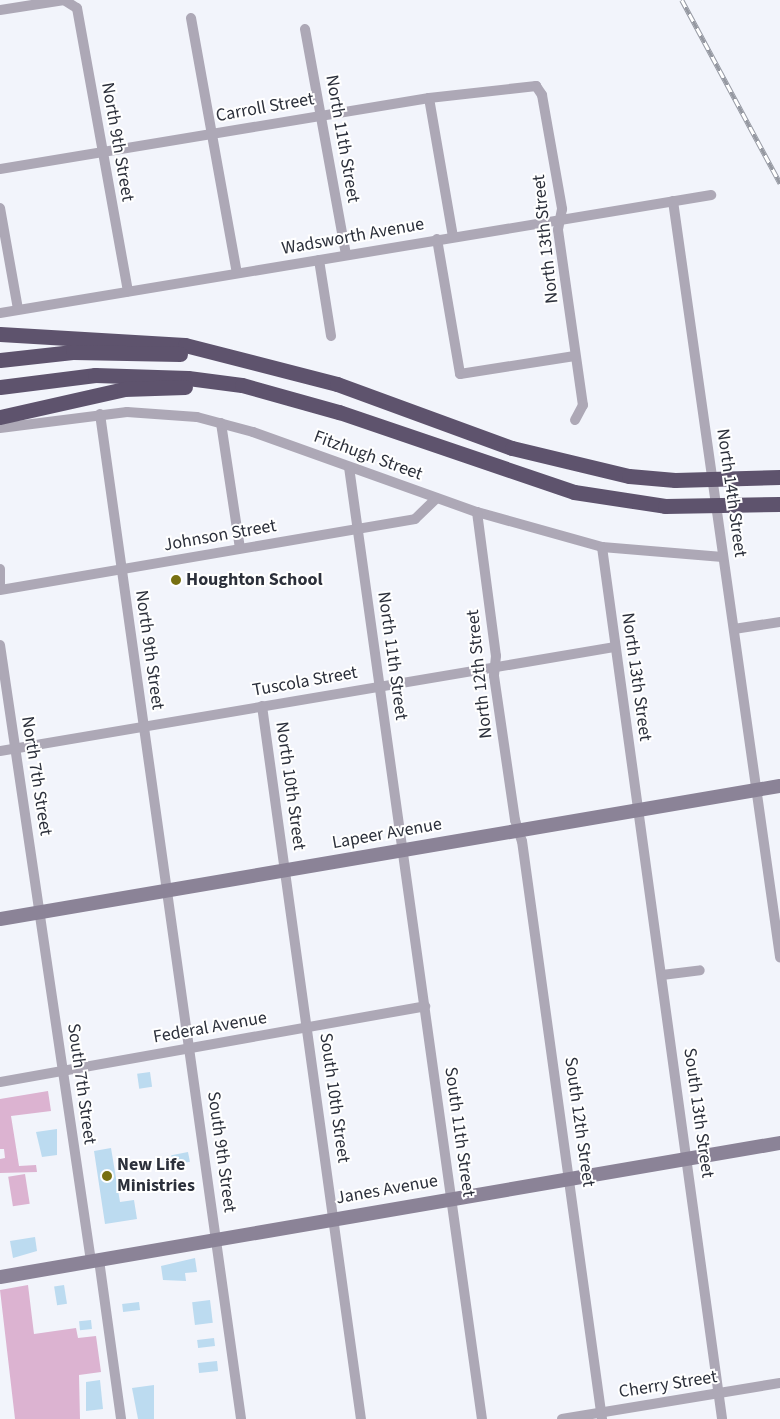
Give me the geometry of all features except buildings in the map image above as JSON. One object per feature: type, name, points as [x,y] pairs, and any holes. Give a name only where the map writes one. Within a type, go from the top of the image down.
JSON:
[{"type":"highway","points":[[0,334],[176,344],[338,384],[512,448],[602,470],[675,480],[780,477]]},
{"type":"highway","points":[[0,360],[73,352],[130,352],[244,361]]},
{"type":"highway","points":[[0,387],[96,375],[155,375],[265,391],[339,412],[574,492],[665,506],[780,504]]},
{"type":"highway","points":[[0,417],[124,389],[169,386],[265,391]]},
{"type":"street","name":"North 9th Street","points":[[0,10],[70,2],[77,8],[128,291]]},
{"type":"street","points":[[191,18],[237,273]]},
{"type":"street","name":"North 11th Street","points":[[305,28],[346,254]]},
{"type":"street","name":"Carroll Street","points":[[0,169],[429,98],[536,86]]},
{"type":"street","name":"North 13th Street","points":[[536,86],[542,95],[561,220],[558,230],[583,405],[575,420]]},
{"type":"street","points":[[429,98],[453,236]]},
{"type":"street","name":"Wadsworth Avenue","points":[[0,312],[711,195]]},
{"type":"street","name":"North 14th Street","points":[[673,201],[780,957]]},
{"type":"street","points":[[0,208],[18,309]]},
{"type":"street","points":[[437,240],[460,374],[575,356]]},
{"type":"street","points":[[319,260],[331,336]]},
{"type":"street","name":"Fitzhugh Street","points":[[0,428],[100,414],[164,413],[221,423],[477,512],[602,547],[724,557]]},
{"type":"street","name":"North 9th Street","points":[[100,414],[143,726],[168,890]]},
{"type":"street","points":[[221,423],[240,548]]},
{"type":"street","name":"North 11th Street","points":[[349,467],[403,850]]},
{"type":"street","name":"Johnson Street","points":[[0,590],[415,519],[437,498]]},
{"type":"street","name":"North 12th Street","points":[[477,512],[517,831]]},
{"type":"street","name":"North 13th Street","points":[[602,547],[639,811]]},
{"type":"street","points":[[0,569],[0,584]]},
{"type":"street","points":[[734,629],[780,622]]},
{"type":"street","name":"North 7th Street","points":[[0,645],[40,912]]},
{"type":"street","name":"Tuscola Street","points":[[0,751],[615,647]]},
{"type":"street","name":"North 10th Street","points":[[262,706],[286,870]]},
{"type":"street","name":"Lapeer Avenue","points":[[0,919],[780,786]]},
{"type":"street","name":"South 13th Street","points":[[639,811],[688,1158],[722,1419]]},
{"type":"street","name":"South 12th Street","points":[[517,831],[522,841],[570,1178],[601,1416]]},
{"type":"street","name":"South 11th Street","points":[[403,850],[482,1419]]},
{"type":"street","name":"South 10th Street","points":[[286,870],[361,1419]]},
{"type":"street","name":"South 9th Street","points":[[168,890],[241,1419]]},
{"type":"street","name":"South 7th Street","points":[[40,912],[62,1070],[121,1419]]},
{"type":"street","points":[[662,975],[700,970]]},
{"type":"street","name":"Federal Avenue","points":[[0,1082],[425,1006]]},
{"type":"street","name":"Janes Avenue","points":[[0,1276],[780,1143]]},
{"type":"street","name":"Cherry Street","points":[[562,1419],[601,1416],[780,1383]]},
{"type":"shaded area","points":[[48,1091],[51,1111],[11,1116],[19,1166],[36,1165],[37,1172],[0,1173],[0,1159],[5,1158],[4,1149],[0,1149],[0,1099]]},
{"type":"shaded area","points":[[25,1174],[30,1204],[13,1206],[8,1177]]},
{"type":"shaded area","points":[[28,1285],[34,1334],[76,1328],[78,1338],[96,1336],[101,1372],[79,1375],[80,1419],[15,1419],[0,1290]]},
{"type":"railway","points":[[682,0],[780,183]]},
{"type":"place","name":"Houghton School","points":[[176,580]]},
{"type":"place","name":"New Life Ministries","points":[[107,1176]]}]
